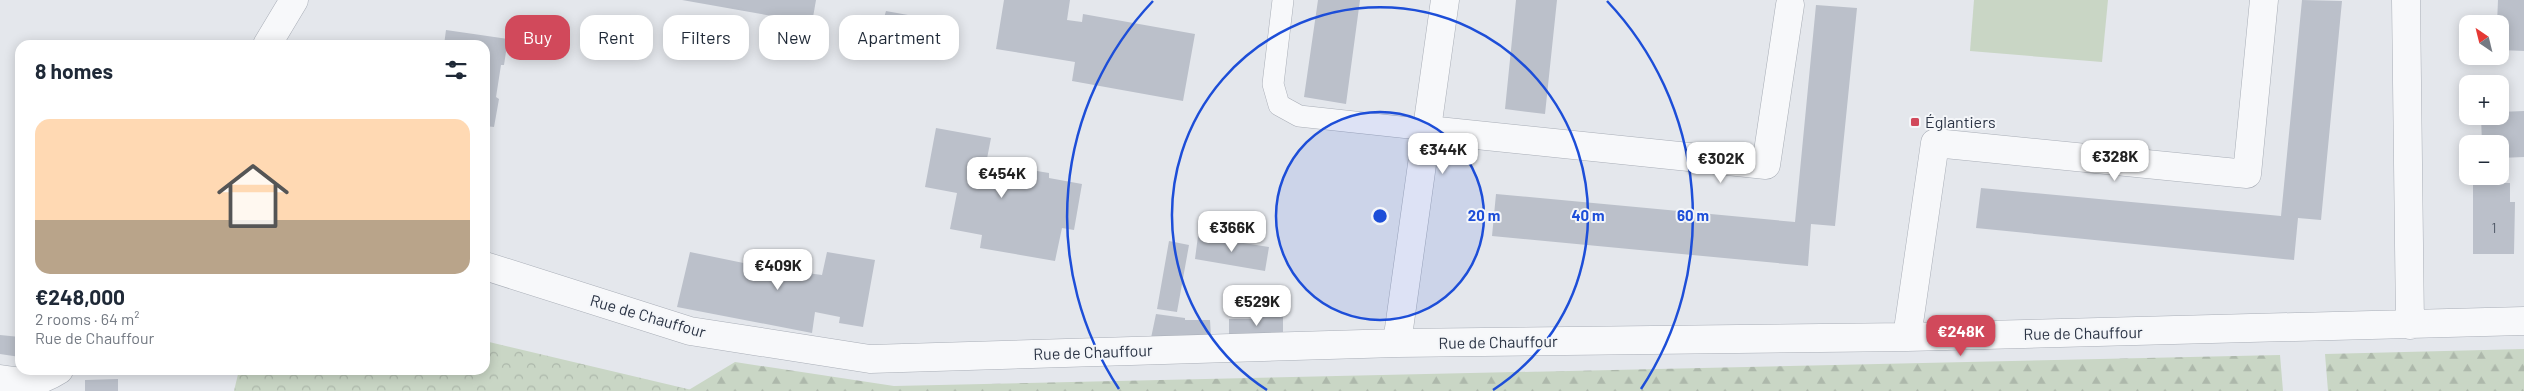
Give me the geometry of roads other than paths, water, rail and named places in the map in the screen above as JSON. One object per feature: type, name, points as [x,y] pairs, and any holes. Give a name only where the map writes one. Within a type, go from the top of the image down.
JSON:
[{"type":"street","points":[[270,40],[294,0]]},
{"type":"street","points":[[1397,343],[1445,0]]},
{"type":"street","points":[[1906,338],[1935,143],[2248,174],[2264,0]]},
{"type":"street","points":[[2406,0],[2410,325]]},
{"type":"street","points":[[1428,130],[1766,166],[1790,5]]},
{"type":"street","name":"Rue de Chauffour","points":[[490,268],[690,331],[870,359],[1397,343],[1906,338],[2524,321]]},
{"type":"street","points":[[0,379],[25,383],[51,380]]},
{"type":"lane","points":[[1283,0],[1273,84],[1279,104],[1298,116],[1428,130]]},
{"type":"place","name":"Églantiers","points":[[1915,122]]}]
